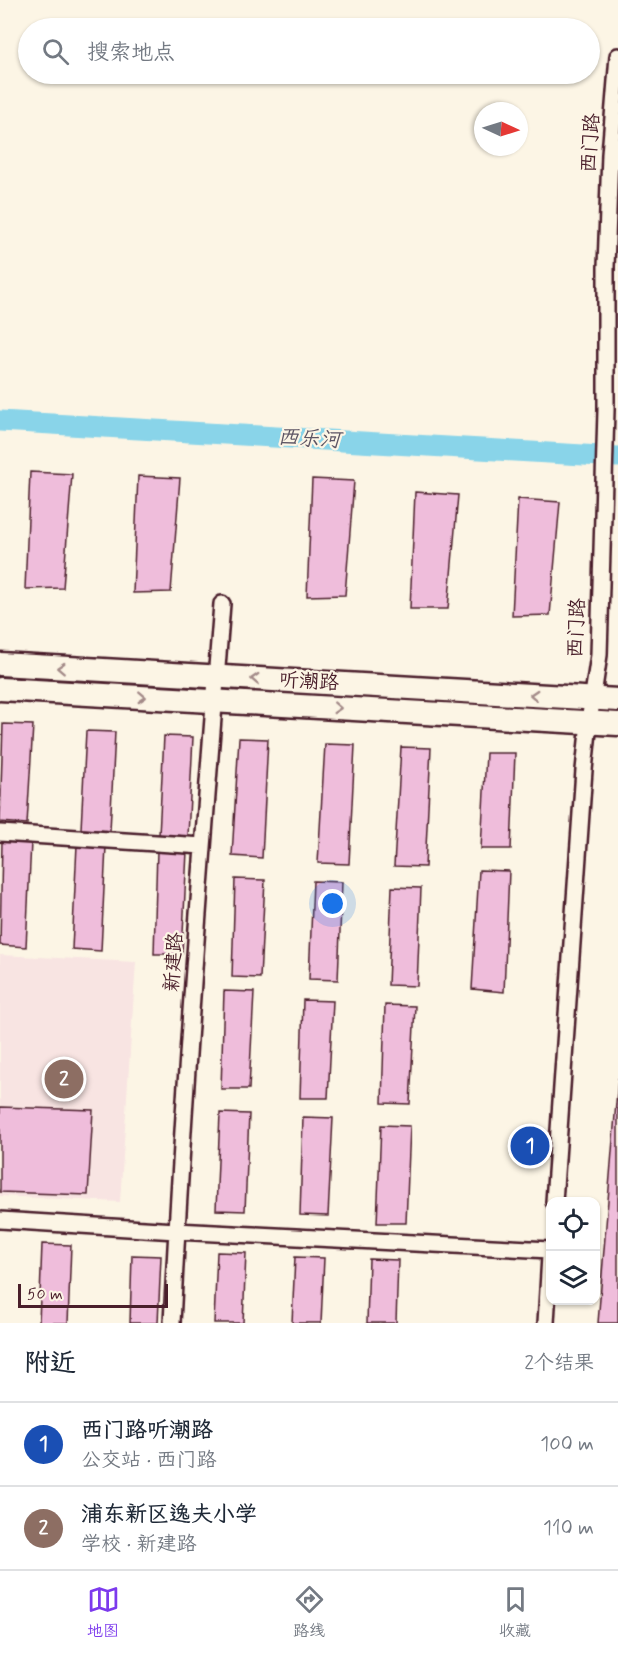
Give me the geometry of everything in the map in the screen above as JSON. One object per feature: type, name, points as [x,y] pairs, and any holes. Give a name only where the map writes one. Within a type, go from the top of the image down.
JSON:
[{"type":"main road","name":"听潮路","points":[[0,664],[618,700]]},
{"type":"main road","name":"听潮路","points":[[0,689],[618,724]]},
{"type":"street","name":"西门路","points":[[554,1197],[584,770],[588,722],[598,655],[606,410],[606,267],[610,154],[618,56]]},
{"type":"street","name":"新建路","points":[[171,1323],[213,701],[222,604]]},
{"type":"street","points":[[0,833],[203,846]]},
{"type":"street","points":[[0,1221],[546,1250]]},
{"type":"street","points":[[546,1323],[547,1305]]},
{"type":"shaded area","points":[[0,955],[136,962],[120,1202],[0,1196]]},
{"type":"building","points":[[30,472],[72,474],[63,588],[25,589]]},
{"type":"building","points":[[138,476],[180,478],[171,592],[133,593]]},
{"type":"building","points":[[312,479],[354,481],[345,595],[307,596]]},
{"type":"building","points":[[415,492],[458,495],[448,609],[410,609]]},
{"type":"building","points":[[518,499],[560,502],[550,615],[512,616]]},
{"type":"building","points":[[3,724],[33,725],[27,824],[0,822]]},
{"type":"building","points":[[86,731],[115,732],[110,831],[81,829]]},
{"type":"building","points":[[164,736],[193,737],[188,836],[159,835]]},
{"type":"building","points":[[239,738],[268,739],[262,858],[232,856]]},
{"type":"building","points":[[325,744],[355,745],[349,864],[318,863]]},
{"type":"building","points":[[401,747],[431,748],[425,867],[394,866]]},
{"type":"building","points":[[486,753],[515,753],[511,849],[481,849]]},
{"type":"building","points":[[2,841],[31,842],[26,947],[0,945]]},
{"type":"building","points":[[77,845],[106,846],[101,951],[72,949]]},
{"type":"building","points":[[157,850],[187,851],[182,954],[154,954]]},
{"type":"building","points":[[479,870],[509,871],[504,992],[472,989]]},
{"type":"building","points":[[235,879],[265,880],[260,978],[232,977]]},
{"type":"building","points":[[313,881],[342,882],[338,980],[309,979]]},
{"type":"building","points":[[392,887],[421,888],[417,986],[388,985]]},
{"type":"building","points":[[224,991],[254,992],[249,1089],[221,1089]]},
{"type":"building","points":[[303,1000],[333,1001],[328,1098],[300,1098]]},
{"type":"building","points":[[385,1005],[415,1006],[410,1104],[382,1103]]},
{"type":"building","points":[[618,1078],[618,1323],[598,1323]]},
{"type":"building","points":[[0,1107],[93,1110],[88,1195],[0,1192]]},
{"type":"building","points":[[220,1113],[249,1114],[245,1211],[216,1210]]},
{"type":"building","points":[[303,1117],[333,1118],[328,1216],[300,1215]]},
{"type":"building","points":[[381,1125],[410,1126],[406,1223],[377,1223]]},
{"type":"building","points":[[42,1244],[71,1245],[68,1323],[39,1323]]},
{"type":"building","points":[[217,1252],[246,1253],[243,1323],[214,1323]]},
{"type":"building","points":[[132,1255],[161,1256],[158,1323],[130,1323]]},
{"type":"building","points":[[295,1257],[324,1258],[321,1323],[292,1323]]},
{"type":"building","points":[[369,1259],[398,1260],[396,1323],[367,1323]]},
{"type":"waterway","name":"西乐河","points":[[0,421],[618,457]]},
{"type":"place","name":"浦东新区逸夫小学","points":[[64,1079]]},
{"type":"place","name":"西门路听潮路","points":[[530,1146]]}]
